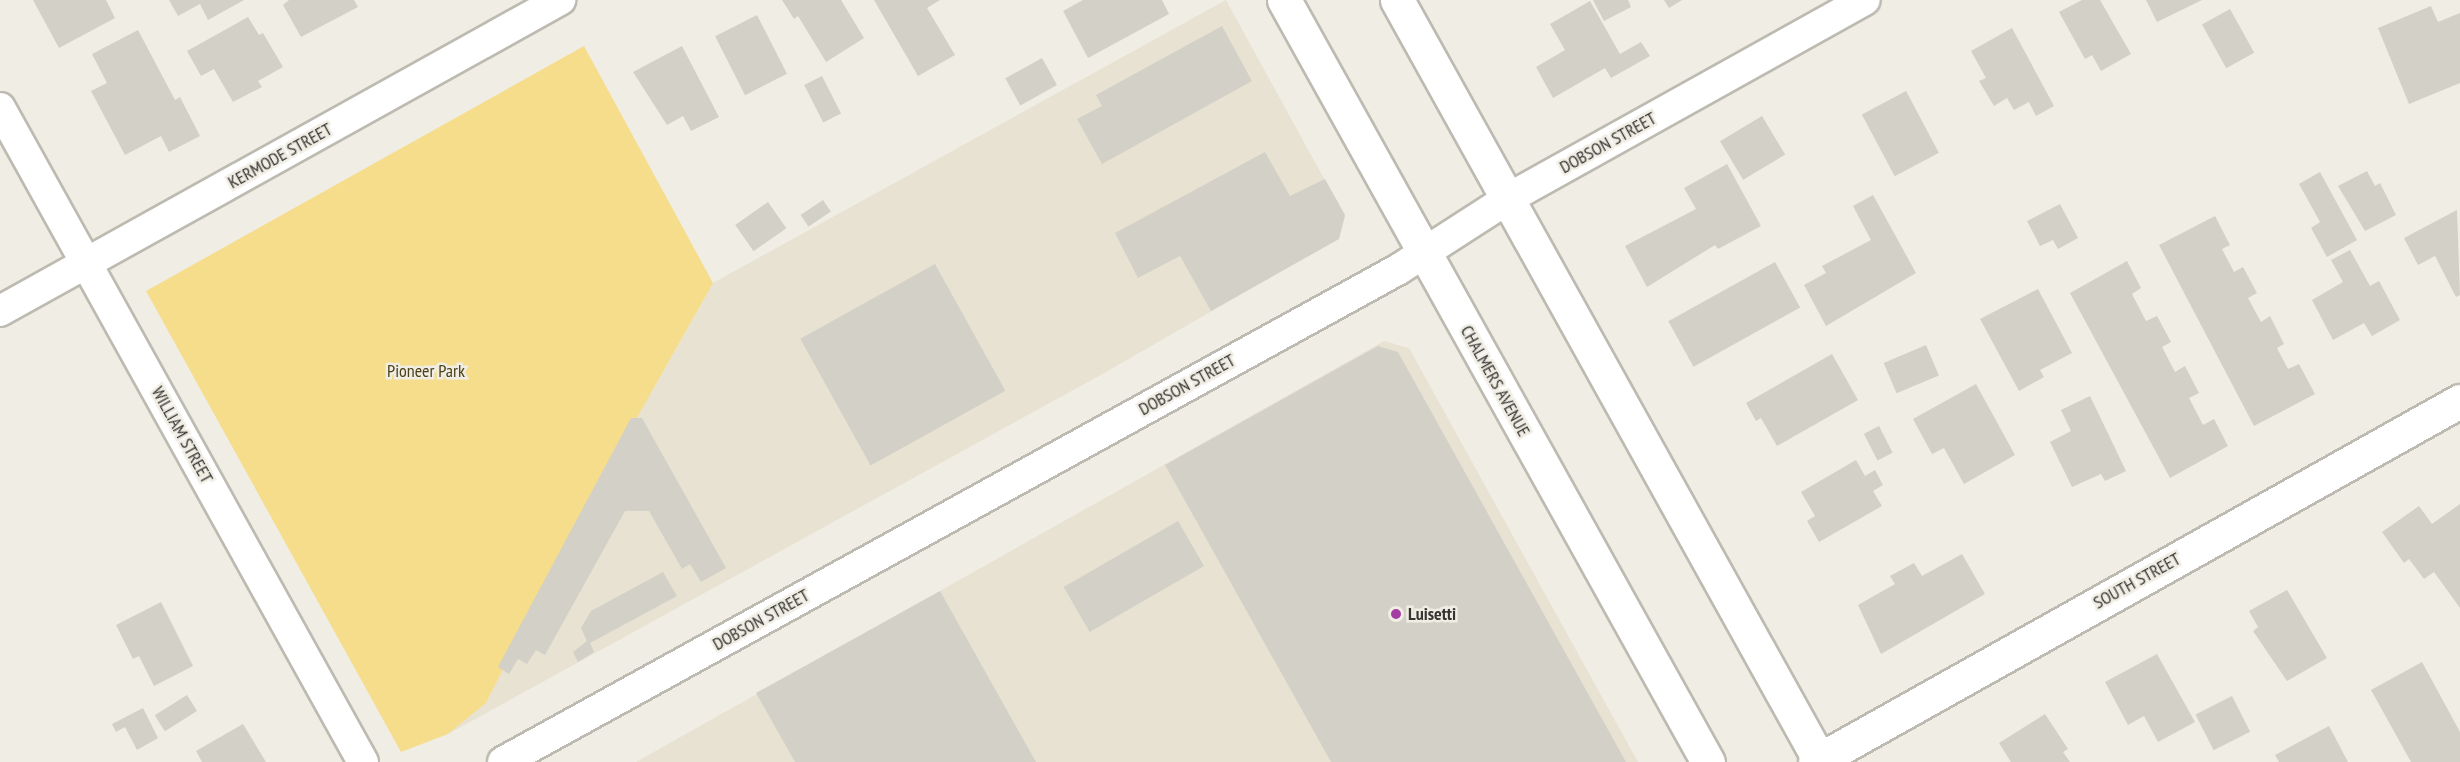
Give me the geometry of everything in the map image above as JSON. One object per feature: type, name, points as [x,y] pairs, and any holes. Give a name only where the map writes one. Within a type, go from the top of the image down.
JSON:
[{"type":"street","name":"KERMODE STREET","points":[[0,310],[560,0]]},
{"type":"street","name":"CHALMERS AVENUE","points":[[1284,0],[1708,762]]},
{"type":"street","points":[[1397,0],[1509,198],[1818,761]]},
{"type":"street","name":"DOBSON STREET","points":[[503,762],[1423,253],[1509,198],[1865,0]]},
{"type":"street","name":"WILLIAM STREET","points":[[0,108],[363,762]]},
{"type":"street","name":"SOUTH STREET","points":[[1818,761],[2460,401]]},
{"type":"shaded area","points":[[1226,0],[1345,217],[1339,238],[1106,372],[448,734],[486,703],[576,526],[713,283]]},
{"type":"shaded area","points":[[1384,341],[1409,348],[1638,762],[636,762]]},
{"type":"green space","name":"Pioneer Park","points":[[584,46],[713,283],[576,526],[486,703],[448,734],[401,752],[146,291]]},
{"type":"building","points":[[33,0],[106,0],[115,18],[59,48]]},
{"type":"building","points":[[169,0],[244,0],[208,20],[200,4],[178,16]]},
{"type":"building","points":[[289,0],[354,0],[358,7],[301,37],[283,5]]},
{"type":"building","points":[[782,0],[841,0],[864,38],[826,62],[798,16],[794,19]]},
{"type":"building","points":[[874,0],[940,0],[927,8],[955,55],[918,76]]},
{"type":"building","points":[[1083,0],[1162,0],[1169,14],[1088,58],[1063,11]]},
{"type":"building","points":[[1593,0],[1628,0],[1631,7],[1604,21]]},
{"type":"building","points":[[1664,0],[1682,0],[1669,8]]},
{"type":"building","points":[[2082,0],[2100,0],[2131,54],[2101,71],[2092,55],[2085,59],[2059,12]]},
{"type":"building","points":[[2146,0],[2202,0],[2157,22]]},
{"type":"building","points":[[1590,1],[1620,54],[1641,42],[1650,56],[1611,78],[1605,68],[1553,98],[1536,67],[1565,50],[1550,24]]},
{"type":"building","points":[[2431,6],[2438,22],[2460,13],[2460,83],[2409,104],[2378,28]]},
{"type":"building","points":[[2230,9],[2254,53],[2226,68],[2202,25]]},
{"type":"building","points":[[757,15],[787,74],[745,95],[715,36]]},
{"type":"building","points":[[248,17],[259,35],[263,33],[283,67],[258,81],[262,87],[233,102],[214,69],[201,76],[187,51]]},
{"type":"building","points":[[1222,26],[1252,81],[1102,164],[1077,119],[1102,106],[1096,95]]},
{"type":"building","points":[[2012,28],[2054,106],[2036,116],[2029,102],[2014,110],[2007,98],[1994,106],[1979,81],[1986,78],[1971,51]]},
{"type":"building","points":[[138,30],[175,100],[180,97],[200,136],[169,152],[161,136],[125,155],[91,91],[107,83],[92,54]]},
{"type":"building","points":[[682,46],[719,117],[691,131],[683,116],[667,125],[633,72]]},
{"type":"building","points":[[1042,58],[1057,85],[1020,105],[1005,78]]},
{"type":"building","points":[[822,76],[841,113],[823,123],[804,85]]},
{"type":"building","points":[[1906,91],[1939,153],[1895,176],[1862,114]]},
{"type":"building","points":[[1762,116],[1785,155],[1743,180],[1720,141]]},
{"type":"building","points":[[1265,152],[1290,196],[1325,179],[1345,215],[1339,239],[1211,311],[1180,256],[1138,278],[1115,233]]},
{"type":"building","points":[[1727,164],[1761,226],[1718,249],[1715,245],[1647,287],[1625,246],[1696,209],[1684,188]]},
{"type":"building","points":[[2367,171],[2375,186],[2380,183],[2396,215],[2365,231],[2338,186]]},
{"type":"building","points":[[2320,172],[2357,240],[2327,257],[2311,228],[2320,222],[2299,184]]},
{"type":"building","points":[[1873,195],[1916,273],[1826,326],[1804,285],[1826,273],[1822,266],[1871,240],[1853,206]]},
{"type":"building","points":[[823,200],[831,212],[808,227],[801,215]]},
{"type":"building","points":[[768,202],[786,228],[754,251],[735,225]]},
{"type":"building","points":[[2060,204],[2078,238],[2058,249],[2053,240],[2040,246],[2027,221]]},
{"type":"building","points":[[2457,210],[2460,295],[2456,297],[2435,256],[2418,265],[2404,238]]},
{"type":"building","points":[[2215,216],[2230,245],[2222,249],[2234,272],[2243,267],[2257,293],[2248,298],[2261,322],[2270,316],[2284,344],[2277,348],[2288,369],[2299,364],[2315,394],[2254,426],[2159,245]]},
{"type":"building","points":[[2350,250],[2370,286],[2379,281],[2400,320],[2372,336],[2364,323],[2333,340],[2312,300],[2343,282],[2331,260]]},
{"type":"building","points":[[2127,261],[2141,288],[2132,294],[2146,321],[2157,316],[2171,342],[2162,347],[2175,372],[2185,366],[2199,393],[2189,398],[2203,425],[2214,419],[2228,446],[2170,478],[2070,293]]},
{"type":"building","points":[[1775,262],[1800,307],[1694,367],[1668,321]]},
{"type":"building","points":[[935,264],[1005,391],[871,465],[800,339]]},
{"type":"building","points":[[2038,289],[2072,353],[2040,370],[2044,377],[2019,391],[1980,319]]},
{"type":"building","points":[[1926,345],[1939,375],[1897,393],[1884,363]]},
{"type":"building","name":"Luisetti","points":[[1378,346],[1398,352],[1626,762],[1331,762],[1165,465]]},
{"type":"building","points":[[1832,354],[1858,400],[1777,446],[1761,418],[1756,421],[1746,403]]},
{"type":"building","points":[[1976,384],[2015,455],[1964,484],[1944,448],[1932,454],[1913,419]]},
{"type":"building","points":[[2090,396],[2126,471],[2105,481],[2101,474],[2072,487],[2050,442],[2071,431],[2061,410]]},
{"type":"building","points":[[631,418],[642,418],[726,568],[701,582],[690,564],[682,569],[649,511],[625,511],[545,655],[536,650],[527,664],[518,659],[509,674],[498,667]]},
{"type":"building","points":[[1879,426],[1893,453],[1877,460],[1864,434]]},
{"type":"building","points":[[1856,460],[1865,476],[1875,470],[1883,485],[1873,491],[1882,506],[1819,542],[1807,521],[1815,516],[1801,492]]},
{"type":"building","points":[[2460,504],[2460,608],[2434,572],[2424,579],[2409,559],[2404,563],[2382,532],[2419,506],[2432,524]]},
{"type":"building","points":[[1178,521],[1204,566],[1090,632],[1064,587]]},
{"type":"building","points":[[1962,554],[1985,594],[1881,654],[1858,605],[1895,584],[1890,576],[1914,563],[1922,576]]},
{"type":"building","points":[[663,572],[677,596],[590,643],[594,652],[578,662],[573,652],[587,641],[581,628],[591,611]]},
{"type":"building","points":[[2287,590],[2327,658],[2287,681],[2253,631],[2258,627],[2249,611]]},
{"type":"building","points":[[940,591],[1036,762],[795,762],[756,693]]},
{"type":"building","points":[[161,602],[193,666],[154,686],[139,656],[133,659],[116,625]]},
{"type":"building","points":[[2157,654],[2195,722],[2158,742],[2144,716],[2128,725],[2105,682]]},
{"type":"building","points":[[2422,662],[2460,732],[2460,762],[2411,762],[2371,690]]},
{"type":"building","points":[[187,695],[197,711],[165,731],[155,715]]},
{"type":"building","points":[[2232,696],[2250,732],[2214,750],[2195,715]]},
{"type":"building","points":[[143,708],[158,738],[137,750],[125,727],[116,732],[112,724]]},
{"type":"building","points":[[2045,714],[2068,749],[2063,752],[2070,762],[2011,762],[1999,743]]},
{"type":"building","points":[[243,724],[266,762],[202,762],[196,751]]},
{"type":"building","points":[[2329,726],[2348,762],[2279,762],[2275,755]]},
{"type":"place","name":"Luisetti","points":[[1396,614]]}]
